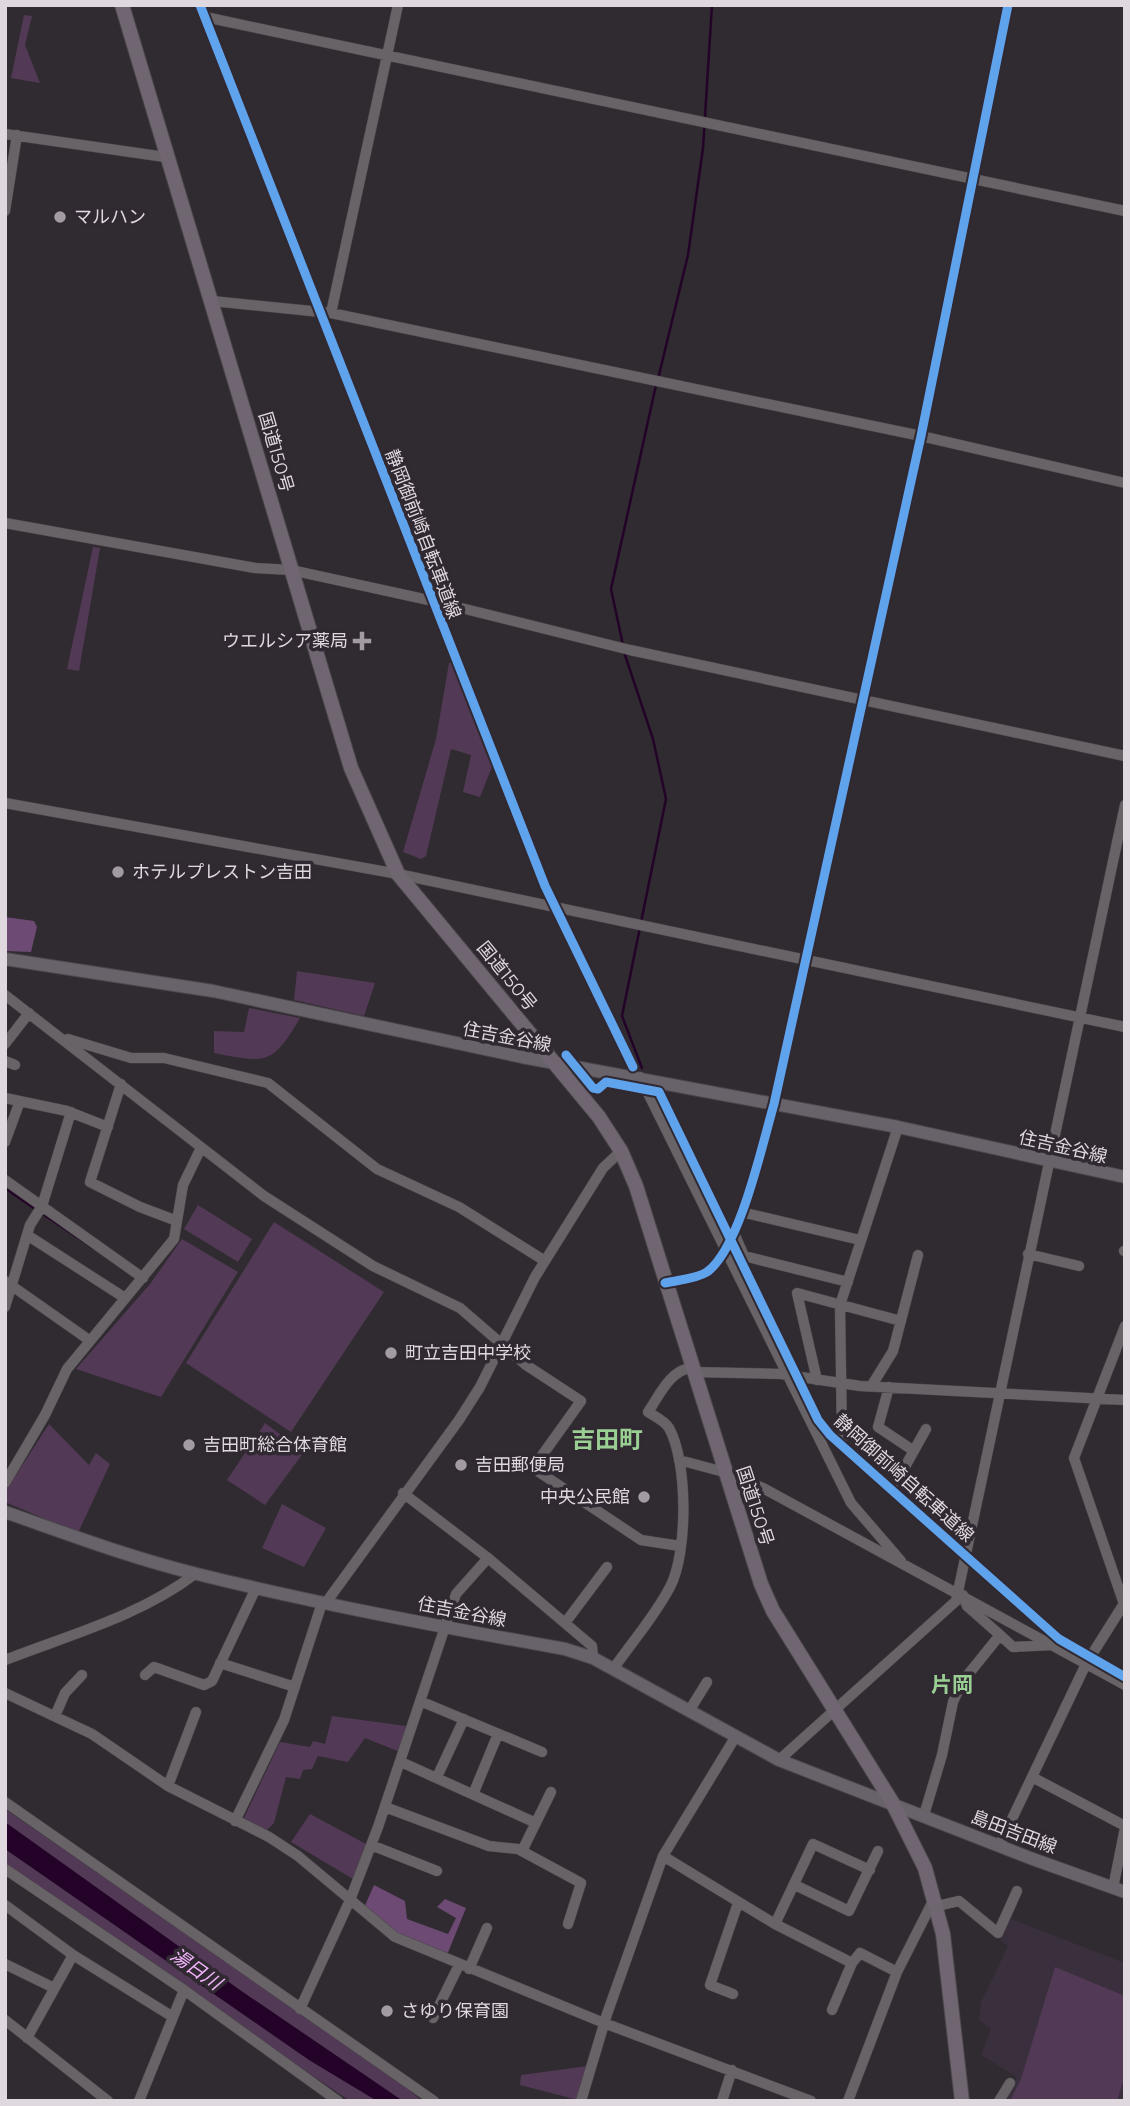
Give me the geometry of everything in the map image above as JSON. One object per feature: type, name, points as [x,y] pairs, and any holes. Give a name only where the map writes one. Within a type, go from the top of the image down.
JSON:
[{"type":"highway","name":"国道150号","points":[[122,5],[165,157],[212,301],[351,768],[398,874],[599,1117],[621,1151],[636,1186],[724,1472],[773,1611],[913,1839],[936,1902],[943,1934],[961,2101]]},
{"type":"main road","name":"住吉金谷線","points":[[5,959],[213,990],[552,1062],[898,1127],[1125,1177]]},
{"type":"main road","name":"住吉金谷線","points":[[5,1512],[103,1547],[195,1574],[323,1604],[565,1649],[593,1658],[779,1760],[892,1802]]},
{"type":"main road","name":"島田吉田線","points":[[892,1802],[999,1846],[1119,1890]]},
{"type":"street","points":[[331,313],[398,5]]},
{"type":"street","points":[[666,1283],[701,1275],[709,1270],[726,1248],[741,1212],[774,1104],[921,436],[1008,5]]},
{"type":"street","points":[[205,17],[1125,211]]},
{"type":"street","points":[[5,134],[165,157]]},
{"type":"street","points":[[5,211],[17,135]]},
{"type":"street","points":[[212,301],[331,313],[921,436],[1125,483]]},
{"type":"street","points":[[5,523],[256,568],[291,570],[433,601],[625,649],[1125,756]]},
{"type":"street","points":[[5,803],[398,874],[1125,1027]]},
{"type":"street","points":[[779,1760],[945,1613],[961,1594],[998,1394],[1125,805]]},
{"type":"street","points":[[5,995],[64,1038],[264,1196],[373,1266],[460,1308],[501,1345],[581,1401],[533,1468],[641,1540],[680,1546]]},
{"type":"street","points":[[5,1044],[29,1013]]},
{"type":"street","points":[[64,1038],[131,1058],[164,1058],[268,1083],[377,1170],[459,1207],[545,1261]]},
{"type":"street","points":[[640,1077],[851,1503],[901,1561]]},
{"type":"street","points":[[121,1084],[90,1182],[140,1207],[177,1221]]},
{"type":"street","points":[[5,1098],[71,1112],[108,1127]]},
{"type":"street","points":[[5,1142],[20,1101]]},
{"type":"street","points":[[5,1307],[9,1283],[40,1209],[71,1112]]},
{"type":"street","points":[[842,1439],[840,1305],[898,1127]]},
{"type":"street","points":[[5,1483],[45,1415],[67,1369],[174,1239],[183,1185],[201,1148]]},
{"type":"street","points":[[235,1821],[284,1720],[323,1604],[459,1420],[545,1261],[603,1168],[621,1151]]},
{"type":"street","points":[[5,1180],[40,1209],[144,1278]]},
{"type":"street","points":[[741,1212],[860,1240]]},
{"type":"street","points":[[734,1233],[744,1256],[848,1282]]},
{"type":"street","points":[[27,1235],[125,1298]]},
{"type":"street","points":[[1028,1254],[1079,1266]]},
{"type":"street","points":[[872,1385],[893,1351],[918,1255]]},
{"type":"street","points":[[9,1283],[89,1340]]},
{"type":"street","points":[[817,1380],[797,1293],[901,1321]]},
{"type":"street","points":[[999,1846],[1086,1664],[1124,1603],[1074,1458],[1125,1326]]},
{"type":"street","points":[[614,1668],[670,1587],[679,1563],[682,1489],[678,1460],[668,1426],[648,1412],[674,1375],[682,1369],[790,1376],[841,1384],[1125,1400]]},
{"type":"street","points":[[889,1387],[878,1427],[914,1451]]},
{"type":"street","points":[[892,1490],[926,1429]]},
{"type":"street","points":[[678,1460],[724,1472]]},
{"type":"street","points":[[730,1490],[753,1484],[763,1488],[1125,1685]]},
{"type":"street","points":[[403,1493],[488,1558],[592,1646],[593,1658]]},
{"type":"street","points":[[300,2008],[350,1900],[371,1845],[456,1594],[488,1558]]},
{"type":"street","points":[[565,1623],[607,1567]]},
{"type":"street","points":[[5,1660],[139,1608],[170,1593],[195,1574]]},
{"type":"street","points":[[145,1675],[154,1667],[204,1685],[212,1681],[256,1587]]},
{"type":"street","points":[[961,1594],[967,1606],[1013,1647],[1055,1645]]},
{"type":"street","points":[[924,1815],[950,1725],[953,1702],[962,1682],[1000,1635]]},
{"type":"street","points":[[220,1663],[295,1687]]},
{"type":"street","points":[[55,1716],[65,1693],[82,1675]]},
{"type":"street","points":[[689,1710],[707,1682]]},
{"type":"street","points":[[5,1693],[92,1734],[168,1786],[298,1856],[396,1937],[604,2023],[811,2101]]},
{"type":"street","points":[[421,1701],[542,1752]]},
{"type":"street","points":[[168,1786],[196,1712]]},
{"type":"street","points":[[437,1777],[464,1719]]},
{"type":"street","points":[[474,1792],[498,1734]]},
{"type":"street","points":[[581,2101],[604,2023],[663,1856],[736,1736]]},
{"type":"street","points":[[401,1762],[474,1792],[536,1823]]},
{"type":"street","points":[[1032,1777],[1125,1827],[1119,1890]]},
{"type":"street","points":[[522,1851],[551,1792]]},
{"type":"street","points":[[5,1802],[434,2101]]},
{"type":"street","points":[[385,1807],[489,1846],[522,1851],[581,1883],[568,1924]]},
{"type":"street","points":[[775,1924],[813,1844],[870,1870]]},
{"type":"street","points":[[371,1845],[437,1871]]},
{"type":"street","points":[[794,1885],[849,1911],[878,1851]]},
{"type":"street","points":[[663,1856],[775,1924],[852,1963]]},
{"type":"street","points":[[5,1869],[184,1990],[338,2101]]},
{"type":"street","points":[[848,2101],[897,1972],[936,1902],[959,1901],[998,1933],[1017,1891]]},
{"type":"street","points":[[733,1994],[709,1985],[738,1903]]},
{"type":"street","points":[[6,1909],[73,1955],[173,2017]]},
{"type":"street","points":[[433,2018],[487,1928]]},
{"type":"street","points":[[832,2010],[852,1963],[860,1953],[897,1972]]},
{"type":"street","points":[[27,2038],[73,1955]]},
{"type":"street","points":[[5,1964],[54,1988]]},
{"type":"street","points":[[139,2101],[184,1990]]},
{"type":"street","points":[[5,2020],[108,2101]]},
{"type":"street","points":[[722,2101],[732,2070]]},
{"type":"street","points":[[999,2101],[1010,2082]]},
{"type":"shaded area","points":[[24,15],[32,16],[25,45],[40,83],[11,78]]},
{"type":"shaded area","points":[[93,547],[100,548],[79,671],[67,669]]},
{"type":"shaded area","points":[[449,663],[453,663],[493,764],[480,797],[463,792],[471,755],[451,749],[426,856],[421,859],[403,852],[436,739]]},
{"type":"shaded area","points":[[5,917],[34,921],[37,927],[31,952],[5,951]]},
{"type":"shaded area","points":[[297,971],[375,983],[364,1016],[294,1000]]},
{"type":"shaded area","points":[[249,1008],[300,1018],[282,1045],[266,1057],[257,1059],[214,1053],[214,1031],[244,1032]]},
{"type":"shaded area","points":[[198,1205],[252,1239],[238,1262],[184,1229]]},
{"type":"shaded area","points":[[274,1222],[384,1292],[291,1432],[186,1363]]},
{"type":"shaded area","points":[[182,1239],[238,1272],[161,1397],[76,1369],[150,1284]]},
{"type":"shaded area","points":[[265,1423],[304,1452],[265,1505],[227,1480]]},
{"type":"shaded area","points":[[49,1424],[89,1465],[96,1453],[110,1464],[78,1533],[5,1502],[5,1492]]},
{"type":"shaded area","points":[[282,1504],[326,1528],[304,1567],[262,1548]]},
{"type":"shaded area","points":[[332,1716],[406,1726],[400,1752],[365,1738],[348,1762],[318,1756],[312,1769],[303,1770],[300,1779],[286,1777],[274,1823],[267,1830],[242,1822],[280,1742],[310,1747],[313,1741],[325,1744]]},
{"type":"shaded area","points":[[5,1809],[395,2078],[422,2101],[350,2101],[5,1868]]},
{"type":"shaded area","points":[[310,1814],[368,1845],[353,1879],[291,1842]]},
{"type":"shaded area","points":[[374,1885],[405,1901],[407,1919],[448,1934],[456,1918],[437,1907],[445,1899],[466,1908],[447,1955],[395,1932],[364,1908]]},
{"type":"shaded area","points":[[1006,1917],[1125,1963],[1125,2101],[1005,2101],[1017,2077],[981,2055],[991,2029],[979,2020],[981,2002],[1008,1946],[1000,1940]]},
{"type":"shaded area","points":[[1055,1967],[1125,1996],[1125,2075],[1117,2101],[1010,2101],[1021,2079]]},
{"type":"shaded area","points":[[588,2066],[578,2100],[520,2085],[521,2075]]},
{"type":"water","name":"湯日川","points":[[5,1822],[240,1990],[403,2101],[377,2101],[309,2060],[5,1849]]},
{"type":"waterway","points":[[658,379],[688,255],[703,148],[712,5]]},
{"type":"waterway","points":[[623,645],[611,589],[656,385]]},
{"type":"waterway","points":[[624,652],[653,739],[666,799],[622,1016],[642,1068]]},
{"type":"waterway","points":[[5,1188],[35,1209]]},
{"type":"waterway","points":[[40,1212],[93,1248]]},
{"type":"cycle path","name":"静岡御前崎自転車道線","points":[[200,5],[545,886],[633,1067]]},
{"type":"cycle path","points":[[665,1283],[703,1274],[719,1260],[740,1219],[774,1104],[921,436],[1008,5]]},
{"type":"cycle path","name":"静岡御前崎自転車道線","points":[[566,1055],[593,1088],[598,1089],[606,1082],[659,1092],[818,1420],[830,1435],[1059,1639],[1125,1677]]},
{"type":"place","name":"マルハン","points":[[60,217]]},
{"type":"place","name":"ウエルシア薬局","points":[[362,641]]},
{"type":"place","name":"ホテルプレストン吉田","points":[[118,872]]},
{"type":"place","name":"町立吉田中学校","points":[[391,1353]]},
{"type":"place","name":"吉田町総合体育館","points":[[189,1445]]},
{"type":"place","name":"吉田郵便局","points":[[461,1465]]},
{"type":"place","name":"中央公民館","points":[[644,1497]]},
{"type":"place","name":"さゆり保育園","points":[[387,2011]]},
{"type":"district","name":"吉田町","points":[[607,1439]]},
{"type":"district","name":"片岡","points":[[952,1684]]}]
